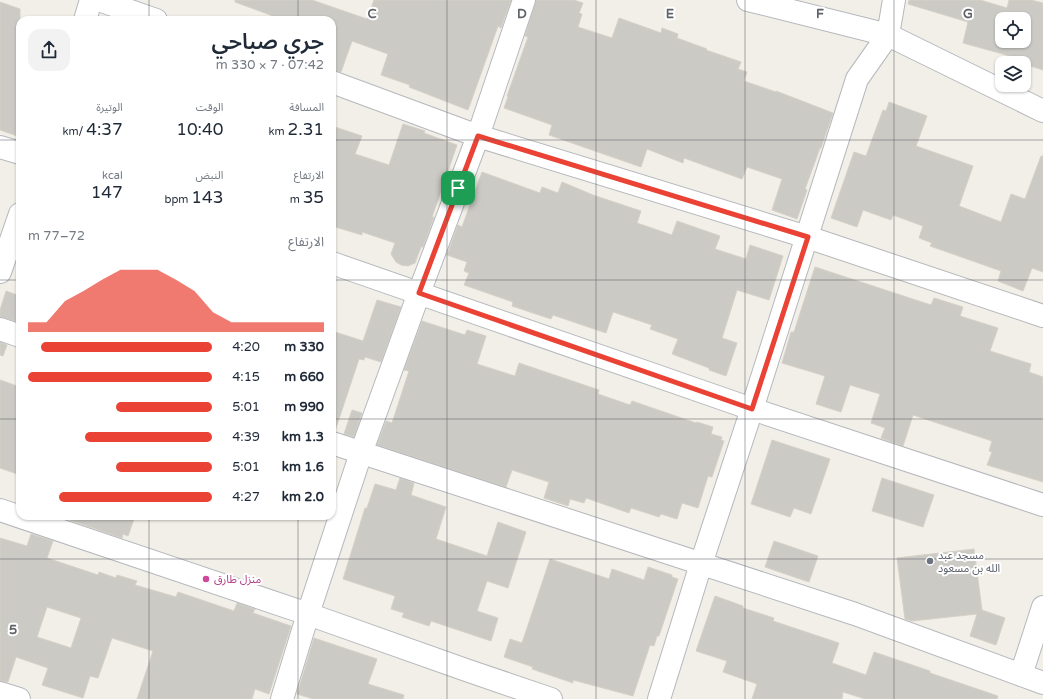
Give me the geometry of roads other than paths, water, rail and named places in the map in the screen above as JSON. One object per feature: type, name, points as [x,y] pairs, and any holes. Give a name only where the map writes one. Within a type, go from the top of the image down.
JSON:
[{"type":"street","points":[[86,16],[91,0]]},
{"type":"street","points":[[99,0],[145,16]]},
{"type":"street","points":[[282,699],[308,614],[362,453],[419,293],[478,136],[524,0]]},
{"type":"street","points":[[748,0],[888,35],[1043,112]]},
{"type":"street","points":[[659,699],[700,564],[808,237],[857,79],[888,35],[894,0]]},
{"type":"street","points":[[336,83],[478,136],[808,237],[1043,316]]},
{"type":"street","points":[[0,146],[16,152]]},
{"type":"street","points":[[0,272],[16,226]]},
{"type":"street","points":[[336,264],[752,409],[1043,505]]},
{"type":"street","points":[[0,329],[16,335]]},
{"type":"street","points":[[336,444],[855,614],[1043,683]]},
{"type":"street","points":[[0,510],[16,515]]},
{"type":"street","points":[[30,520],[308,614],[551,699]]},
{"type":"street","points":[[1021,675],[1043,607]]},
{"type":"street","points":[[0,693],[19,699]]},
{"type":"place","name":"مسجد عبد الله بن مسعود","points":[[930,561]]},
{"type":"place","name":"منزل طارق","points":[[206,579]]}]
